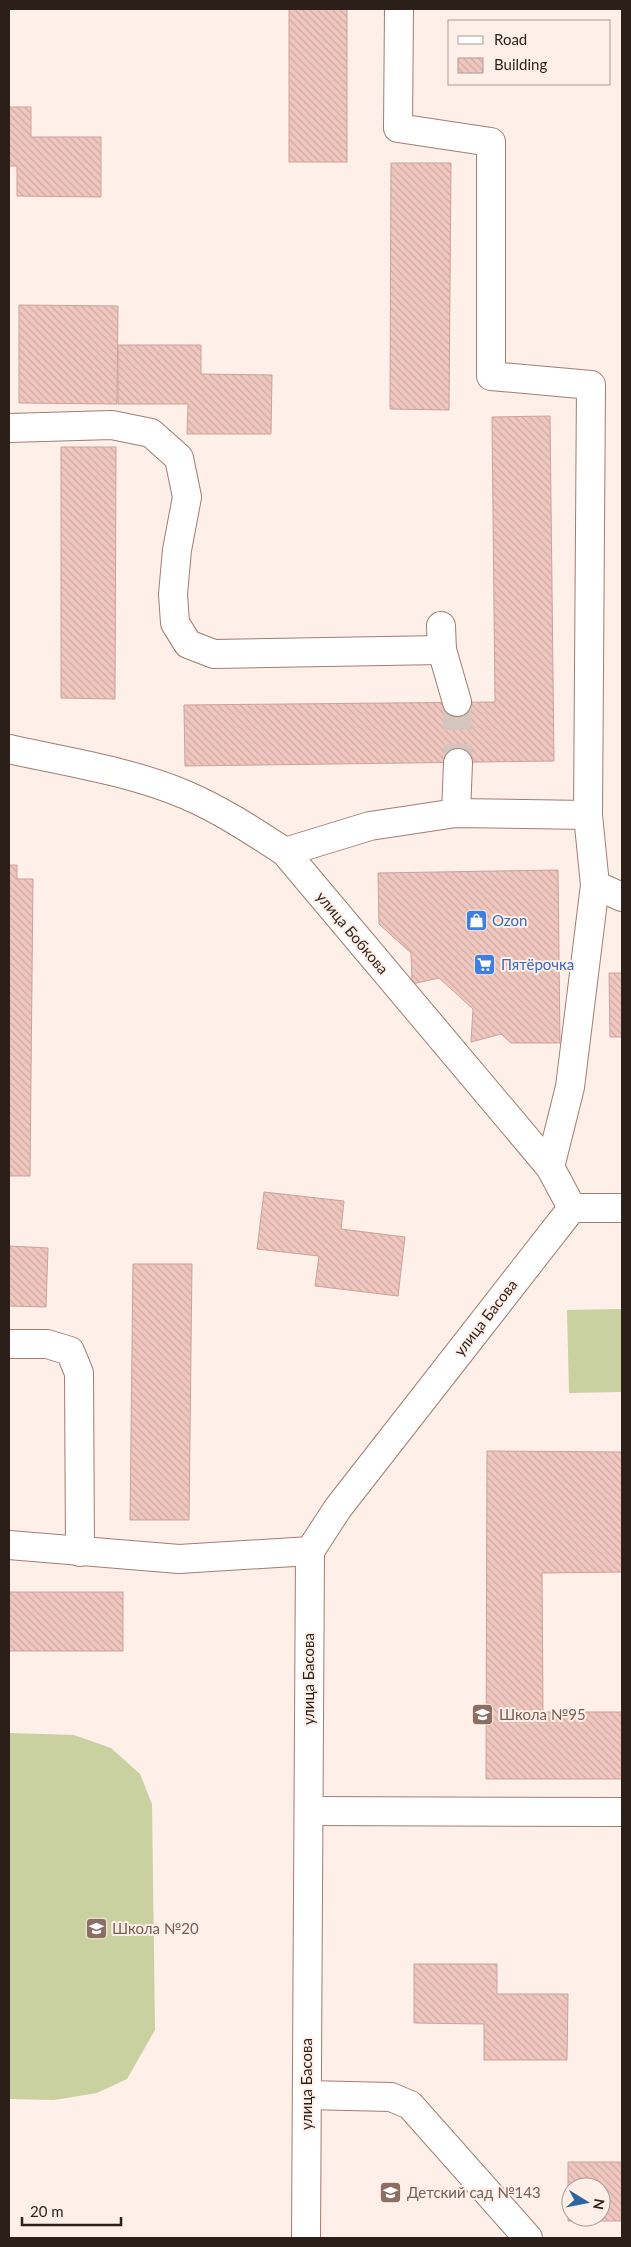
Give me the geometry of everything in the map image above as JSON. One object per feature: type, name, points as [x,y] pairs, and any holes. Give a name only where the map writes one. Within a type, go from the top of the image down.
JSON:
[{"type":"street","points":[[399,9],[398,128],[491,142],[491,376],[591,385],[588,815],[595,885],[570,1087],[550,1167]]},
{"type":"street","points":[[9,428],[112,425],[151,433],[179,458],[187,497],[177,550],[173,594],[175,623],[188,644],[214,654],[441,638],[457,702]]},
{"type":"street","name":"улица Бобкова","points":[[9,749],[135,778],[186,795],[234,820],[285,852],[550,1167],[572,1208]]},
{"type":"street","points":[[456,813],[458,763]]},
{"type":"street","points":[[285,852],[370,826],[456,813],[588,815]]},
{"type":"street","points":[[595,885],[622,897]]},
{"type":"street","points":[[572,1208],[622,1208]]},
{"type":"street","name":"улица Басова","points":[[306,2238],[310,1551],[338,1508],[572,1208]]},
{"type":"street","points":[[9,1344],[47,1344],[70,1351],[78,1373],[80,1552]]},
{"type":"street","points":[[9,1544],[80,1552],[179,1559],[310,1551]]},
{"type":"street","points":[[309,1811],[622,1812]]},
{"type":"street","points":[[307,2095],[391,2097],[410,2105],[528,2238]]},
{"type":"green space","points":[[622,1309],[622,1392],[569,1393],[567,1310]]},
{"type":"green space","name":"Школа №20","points":[[9,1733],[74,1735],[111,1748],[140,1774],[152,1804],[155,2030],[127,2079],[97,2093],[54,2100],[9,2099]]},
{"type":"building","points":[[289,9],[347,9],[347,162],[289,162]]},
{"type":"building","points":[[9,107],[31,107],[31,137],[101,137],[101,197],[17,196],[17,166],[9,166]]},
{"type":"building","points":[[391,163],[451,163],[449,410],[390,409]]},
{"type":"building","points":[[19,305],[118,306],[117,404],[19,403]]},
{"type":"building","points":[[118,345],[201,345],[201,374],[272,375],[271,434],[187,434],[188,404],[118,404]]},
{"type":"building","points":[[550,416],[554,761],[185,766],[184,705],[495,702],[492,417]]},
{"type":"building","points":[[61,447],[116,447],[115,699],[61,698]]},
{"type":"building","points":[[9,865],[17,865],[17,879],[33,879],[30,1176],[9,1176]]},
{"type":"building","name":"Пятёрочка","points":[[558,870],[560,1043],[511,1043],[501,1034],[471,1042],[473,1009],[439,978],[412,984],[411,953],[379,924],[378,873]]},
{"type":"building","points":[[609,973],[622,973],[622,1037],[610,1037]]},
{"type":"building","points":[[264,1192],[344,1201],[341,1229],[405,1237],[398,1296],[315,1286],[319,1256],[257,1249]]},
{"type":"building","points":[[9,1246],[48,1248],[46,1307],[9,1306]]},
{"type":"building","points":[[133,1264],[192,1264],[189,1520],[130,1520]]},
{"type":"building","points":[[487,1451],[622,1452],[622,1572],[542,1573],[543,1712],[622,1712],[622,1779],[486,1779]]},
{"type":"building","points":[[9,1592],[123,1592],[123,1651],[9,1651]]},
{"type":"building","points":[[414,1964],[497,1964],[497,1994],[568,1994],[567,2060],[484,2060],[484,2024],[414,2023]]},
{"type":"building","points":[[568,2162],[622,2162],[622,2221],[611,2221],[611,2177],[568,2177]]},
{"type":"tunnel","points":[[457,702],[458,763]]},
{"type":"place","name":"Ozon","points":[[476,921]]},
{"type":"place","name":"Пятёрочка","points":[[485,965]]},
{"type":"place","name":"Школа №95","points":[[483,1715]]},
{"type":"place","name":"Школа №20","points":[[96,1929]]},
{"type":"place","name":"Детский сад №143","points":[[391,2193]]}]
